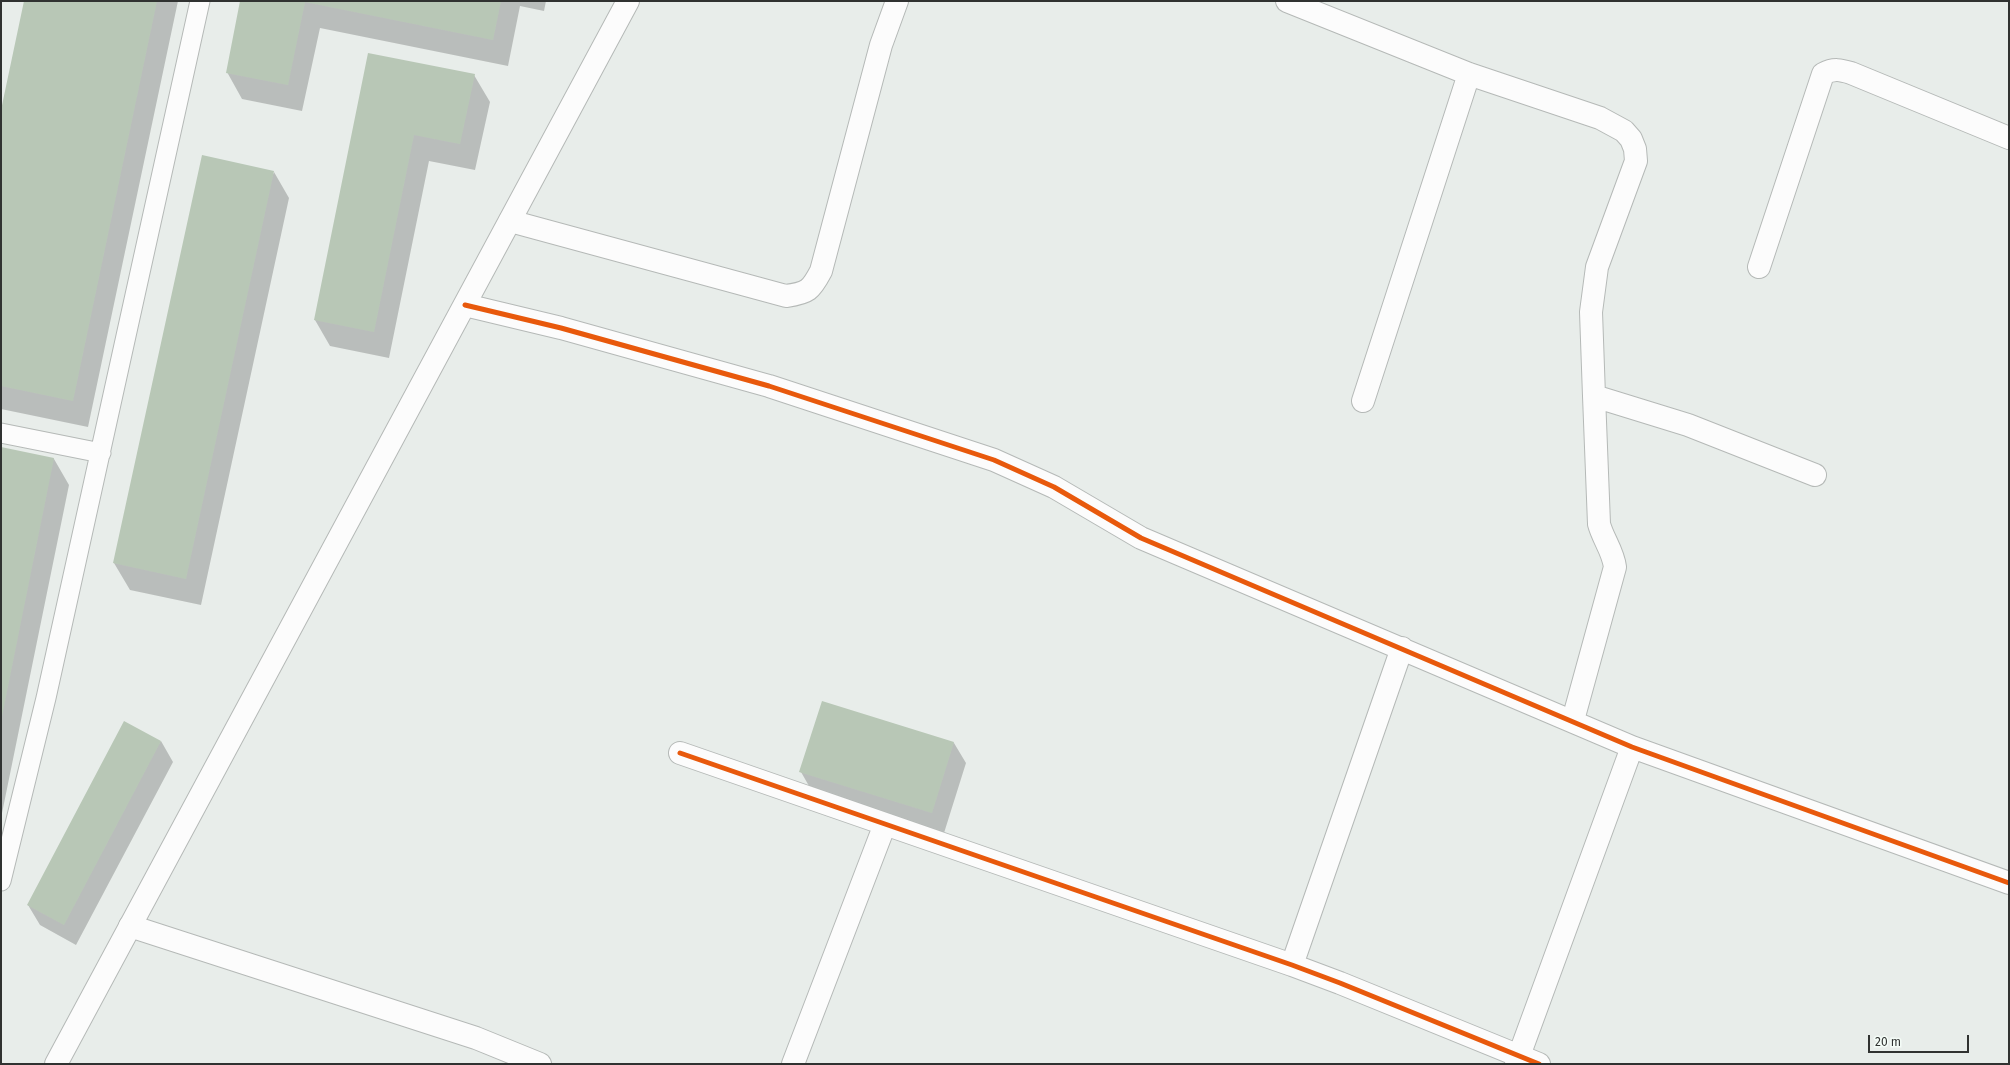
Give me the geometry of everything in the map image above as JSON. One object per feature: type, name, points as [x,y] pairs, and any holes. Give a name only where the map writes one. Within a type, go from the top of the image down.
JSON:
[{"type":"street","points":[[56,1064],[628,1]]},
{"type":"street","points":[[510,221],[786,296],[802,294],[813,287],[821,271],[881,46],[897,1]]},
{"type":"street","points":[[1291,2],[1469,74],[1600,118],[1624,131],[1631,139],[1635,149],[1636,161],[1597,267],[1591,312],[1599,524],[1601,535],[1612,553],[1615,567],[1573,720]]},
{"type":"street","points":[[1759,267],[1823,74],[1828,71],[1836,69],[1852,73],[2009,138]]},
{"type":"street","points":[[1363,401],[1469,74]]},
{"type":"street","points":[[465,305],[561,328],[769,386],[994,460],[1054,487],[1141,538],[1573,720],[1632,747],[2009,883]]},
{"type":"street","points":[[1594,396],[1688,426],[1815,475]]},
{"type":"street","points":[[1292,966],[1402,648]]},
{"type":"street","points":[[680,753],[1340,983],[1525,1062],[1632,747]]},
{"type":"street","points":[[792,1064],[885,824]]},
{"type":"street","points":[[130,926],[476,1038],[540,1064]]},
{"type":"lane","points":[[1,881],[47,690],[101,453],[200,1]]},
{"type":"lane","points":[[1,433],[101,453]]},
{"type":"building","points":[[24,1],[157,1],[73,401],[1,386],[1,110]]},
{"type":"building","points":[[240,1],[501,1],[493,40],[305,2],[288,85],[226,73]]},
{"type":"building","points":[[368,53],[475,74],[460,144],[414,135],[374,332],[314,320]]},
{"type":"building","points":[[202,155],[274,171],[186,579],[113,563]]},
{"type":"building","points":[[1,447],[54,458],[2,716],[1,716]]},
{"type":"building","points":[[822,701],[954,742],[932,813],[799,772]]},
{"type":"building","points":[[124,721],[161,741],[64,925],[27,905]]},
{"type":"cycle path","points":[[465,305],[561,328],[769,386],[994,460],[1054,487],[1141,538],[1632,747],[2009,883]]},
{"type":"cycle path","points":[[680,753],[1292,965],[1539,1064]]}]
